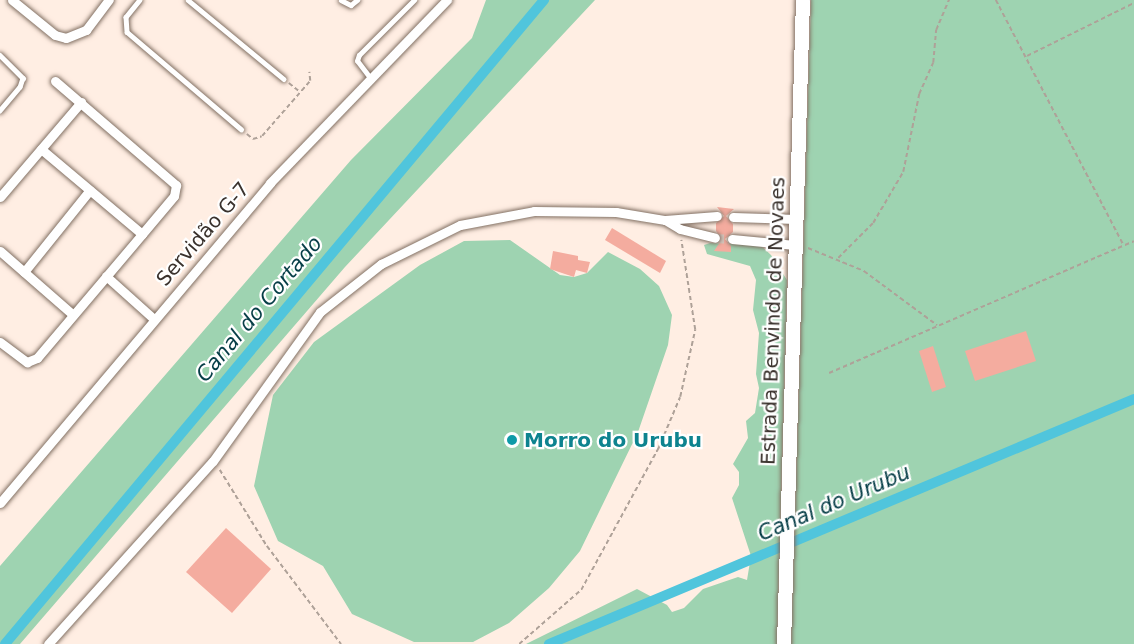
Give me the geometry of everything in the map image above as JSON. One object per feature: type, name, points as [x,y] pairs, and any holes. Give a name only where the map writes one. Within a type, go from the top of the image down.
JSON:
[{"type":"street","points":[[12,0],[55,35],[66,38],[86,30],[108,0]]},
{"type":"street","name":"Servidão G-7","points":[[0,503],[270,183],[447,0]]},
{"type":"street","name":"Estrada Benvindo de Novaes","points":[[784,644],[785,525],[803,0]]},
{"type":"street","points":[[0,342],[22,360],[32,361],[174,196],[176,185],[55,81]]},
{"type":"street","points":[[0,197],[81,102]]},
{"type":"street","points":[[41,149],[142,234]]},
{"type":"street","points":[[24,272],[90,190]]},
{"type":"street","points":[[48,644],[213,461],[304,329],[327,305],[381,264],[460,225],[534,211],[616,212],[665,220],[717,216]]},
{"type":"street","points":[[733,217],[796,219]]},
{"type":"street","points":[[665,220],[680,229],[715,238]]},
{"type":"street","points":[[732,239],[795,245]]},
{"type":"street","points":[[0,252],[72,314]]},
{"type":"street","points":[[106,276],[154,319]]},
{"type":"lane","points":[[140,0],[126,18],[127,32],[241,129]]},
{"type":"lane","points":[[188,0],[284,79]]},
{"type":"lane","points":[[341,0],[351,5],[357,0]]},
{"type":"lane","points":[[370,78],[360,68],[359,55],[414,0]]},
{"type":"lane","points":[[0,55],[23,78],[20,87],[0,111]]},
{"type":"path","points":[[838,258],[873,224],[903,172],[919,94],[933,63],[936,30],[948,0]]},
{"type":"path","points":[[996,0],[1124,245]]},
{"type":"path","points":[[1026,57],[1134,3]]},
{"type":"path","points":[[241,129],[258,139],[310,81],[309,72]]},
{"type":"path","points":[[284,79],[300,92]]},
{"type":"path","points":[[519,644],[582,590],[658,449],[680,397],[695,330],[684,278],[680,229]]},
{"type":"path","points":[[829,373],[1134,241]]},
{"type":"path","points":[[795,245],[838,258],[864,271],[938,326]]},
{"type":"path","points":[[213,461],[267,546],[341,644]]},
{"type":"green space","points":[[486,0],[595,0],[345,267],[20,644],[0,644],[0,566],[351,160],[472,38]]},
{"type":"green space","points":[[811,0],[1134,0],[1134,644],[791,644]]},
{"type":"green space","points":[[510,240],[560,275],[574,277],[587,273],[608,252],[640,269],[659,286],[672,315],[668,345],[638,432],[580,551],[549,588],[509,623],[473,642],[414,642],[352,614],[323,566],[278,541],[254,486],[273,395],[314,342],[420,265],[464,241]]},
{"type":"green space","points":[[710,243],[760,245],[771,255],[787,280],[777,644],[526,644],[637,589],[667,605],[672,612],[684,608],[703,589],[738,577],[747,580],[751,556],[732,498],[739,485],[739,472],[733,464],[748,438],[746,421],[755,413],[759,388],[756,374],[759,333],[753,310],[756,280],[750,266],[707,254],[704,245]]},
{"type":"building","points":[[717,207],[734,209],[726,216],[733,224],[733,232],[725,239],[731,246],[731,252],[714,251],[722,239],[716,231],[716,223],[724,216]]},
{"type":"building","points":[[612,228],[666,261],[660,273],[605,240]]},
{"type":"building","points":[[553,251],[578,256],[578,260],[590,262],[587,273],[576,270],[574,277],[550,269]]},
{"type":"building","points":[[1026,331],[1036,361],[975,381],[965,351]]},
{"type":"building","points":[[933,346],[946,387],[932,392],[919,351]]},
{"type":"building","points":[[226,528],[271,569],[232,613],[186,572]]},
{"type":"waterway","name":"Canal do Cortado","points":[[5,644],[544,0]]},
{"type":"waterway","name":"Canal do Urubu","points":[[549,644],[1134,399]]},
{"type":"tunnel","points":[[715,238],[732,239]]},
{"type":"place","name":"Morro do Urubu","points":[[512,440]]}]
